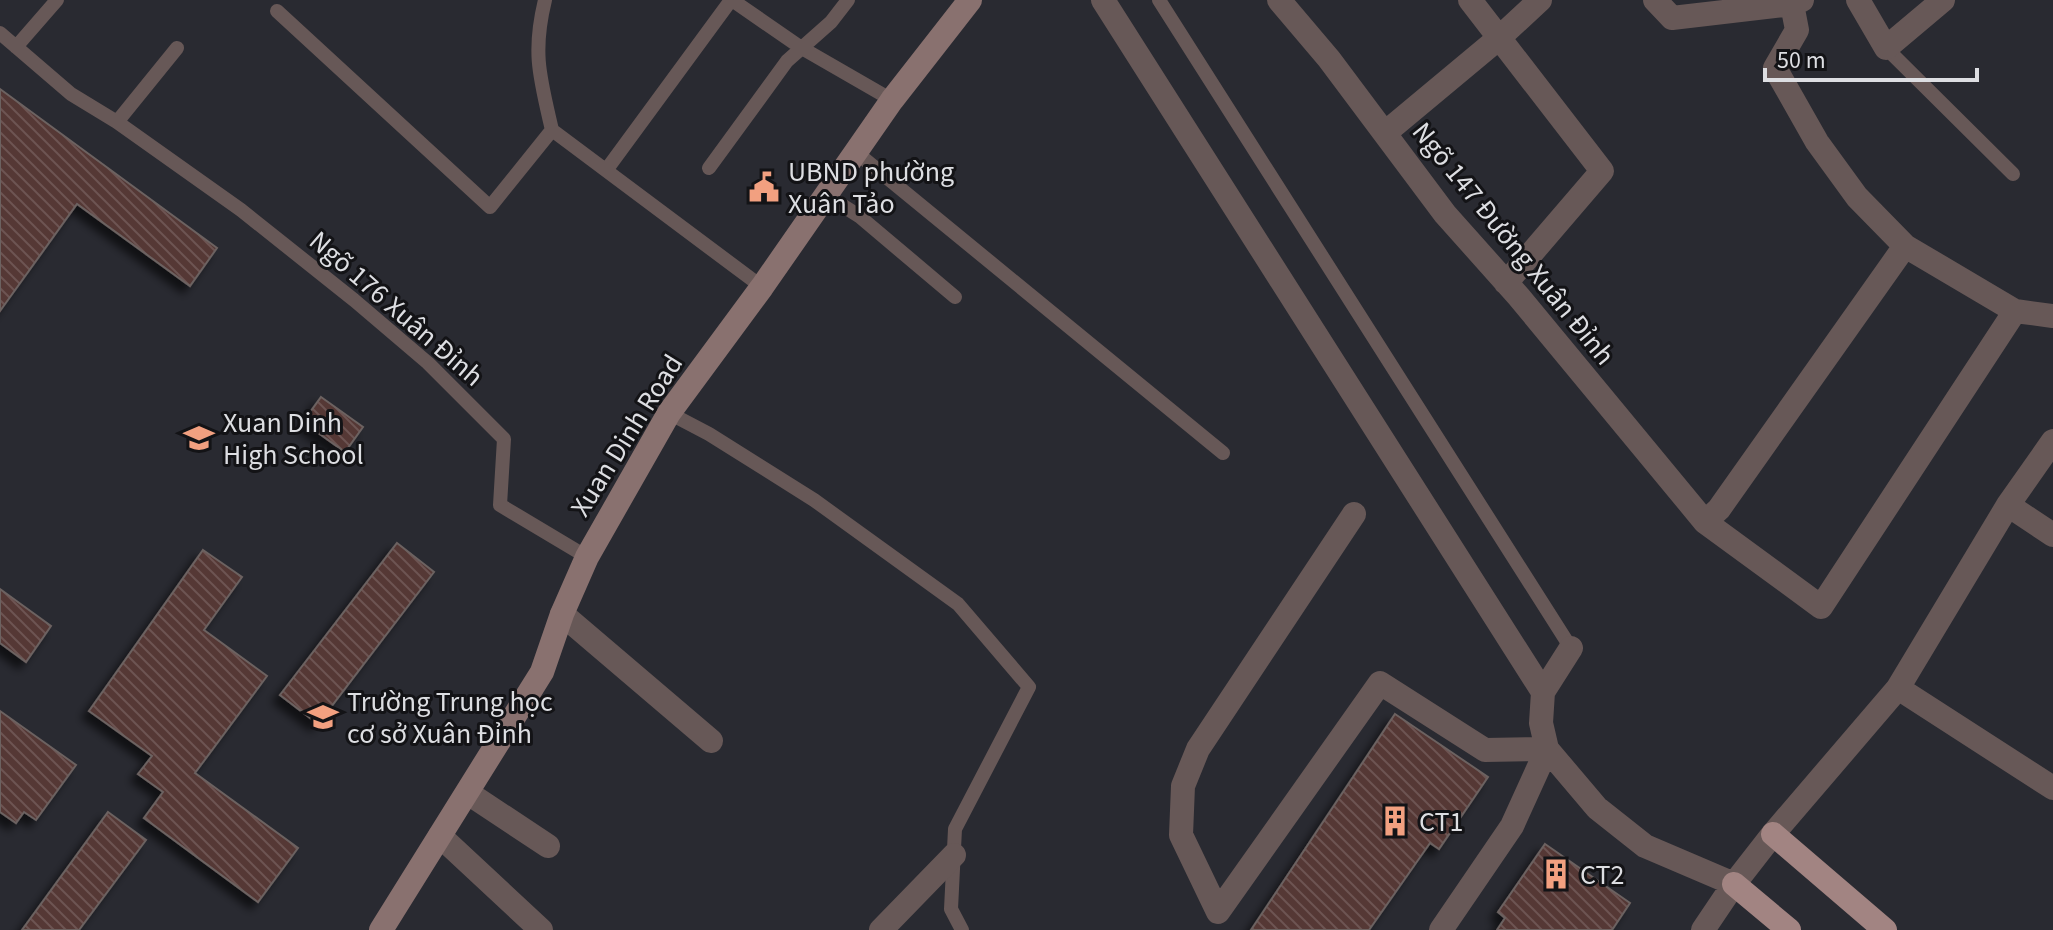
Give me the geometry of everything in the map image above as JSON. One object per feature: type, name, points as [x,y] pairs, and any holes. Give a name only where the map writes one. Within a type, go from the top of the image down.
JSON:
[{"type":"main road","points":[[1773,834],[1885,930]]},
{"type":"main road","points":[[1734,884],[1789,930]]},
{"type":"street","name":"Xuan Dinh Road","points":[[381,930],[542,672],[562,614],[587,557],[669,413],[762,287],[892,100],[970,0]]},
{"type":"street","points":[[1103,0],[1543,692]]},
{"type":"street","points":[[1470,0],[1602,171],[1506,283]]},
{"type":"street","points":[[1385,133],[1540,0]]},
{"type":"street","points":[[1655,0],[1672,18],[1797,2],[1797,30],[1775,68],[1817,142],[1857,197],[1905,246],[2015,311],[2053,316]]},
{"type":"street","points":[[1858,0],[1886,48],[1943,0]]},
{"type":"street","name":"Ngõ 147 Đường Xuân Đỉnh","points":[[1280,1],[1329,59],[1445,214],[1705,522],[1821,607],[2015,311]]},
{"type":"street","points":[[1705,522],[1719,509],[1905,246]]},
{"type":"street","points":[[1703,930],[1773,834],[1898,688],[2008,505],[2053,441]]},
{"type":"street","points":[[2008,505],[2053,535]]},
{"type":"street","points":[[1354,514],[1198,749],[1183,786],[1181,835],[1218,912],[1380,683],[1485,750],[1547,749]]},
{"type":"street","points":[[562,614],[711,741]]},
{"type":"street","points":[[1571,648],[1543,692],[1541,723],[1547,749],[1597,808],[1645,846],[1734,884]]},
{"type":"street","points":[[1898,688],[2053,788]]},
{"type":"street","points":[[1441,930],[1512,826],[1547,749]]},
{"type":"street","points":[[468,793],[548,846]]},
{"type":"street","points":[[440,836],[541,930]]},
{"type":"street","points":[[881,930],[954,855]]},
{"type":"lane","points":[[16,47],[57,0]]},
{"type":"lane","points":[[545,0],[536,62],[552,130],[762,287]]},
{"type":"lane","points":[[607,169],[731,0],[800,47],[892,100]]},
{"type":"lane","points":[[709,168],[787,61],[831,22],[848,0]]},
{"type":"lane","points":[[1159,0],[1571,648]]},
{"type":"lane","points":[[277,11],[490,207],[552,130]]},
{"type":"lane","name":"Ngõ 176 Xuân Đỉnh","points":[[0,33],[71,94],[117,122],[241,210],[428,363],[504,439],[500,505],[587,557]]},
{"type":"lane","points":[[117,122],[177,48]]},
{"type":"lane","points":[[1886,48],[2013,174]]},
{"type":"lane","points":[[857,153],[1223,453]]},
{"type":"lane","points":[[826,195],[859,216],[955,297]]},
{"type":"lane","points":[[669,413],[709,434],[814,500],[958,604],[1029,687],[955,829],[951,909],[962,930]]},
{"type":"building","points":[[0,89],[217,248],[190,286],[77,204],[0,311]]},
{"type":"building","points":[[321,397],[363,427],[345,452],[303,422]]},
{"type":"building","points":[[397,543],[434,572],[318,724],[280,695]]},
{"type":"building","points":[[203,550],[242,577],[204,630],[267,676],[195,773],[298,848],[258,902],[144,818],[163,792],[138,774],[152,756],[89,711]]},
{"type":"building","points":[[0,589],[51,626],[26,662],[0,643]]},
{"type":"building","points":[[0,711],[76,765],[36,820],[24,812],[16,823],[0,812]]},
{"type":"building","name":"CT1","points":[[1395,714],[1488,777],[1439,849],[1430,843],[1369,930],[1251,930]]},
{"type":"building","points":[[108,812],[146,840],[79,930],[22,930]]},
{"type":"building","name":"CT2","points":[[1545,844],[1630,903],[1612,930],[1497,930],[1505,918],[1498,912]]},
{"type":"place","name":"UBND phường Xuân Tảo","points":[[764,187]]},
{"type":"place","name":"Xuan Dinh High School","points":[[199,438]]},
{"type":"place","name":"Trường Trung học cơ sở Xuân Đỉnh","points":[[323,717]]},
{"type":"place","name":"CT1","points":[[1395,821]]},
{"type":"place","name":"CT2","points":[[1556,874]]}]
